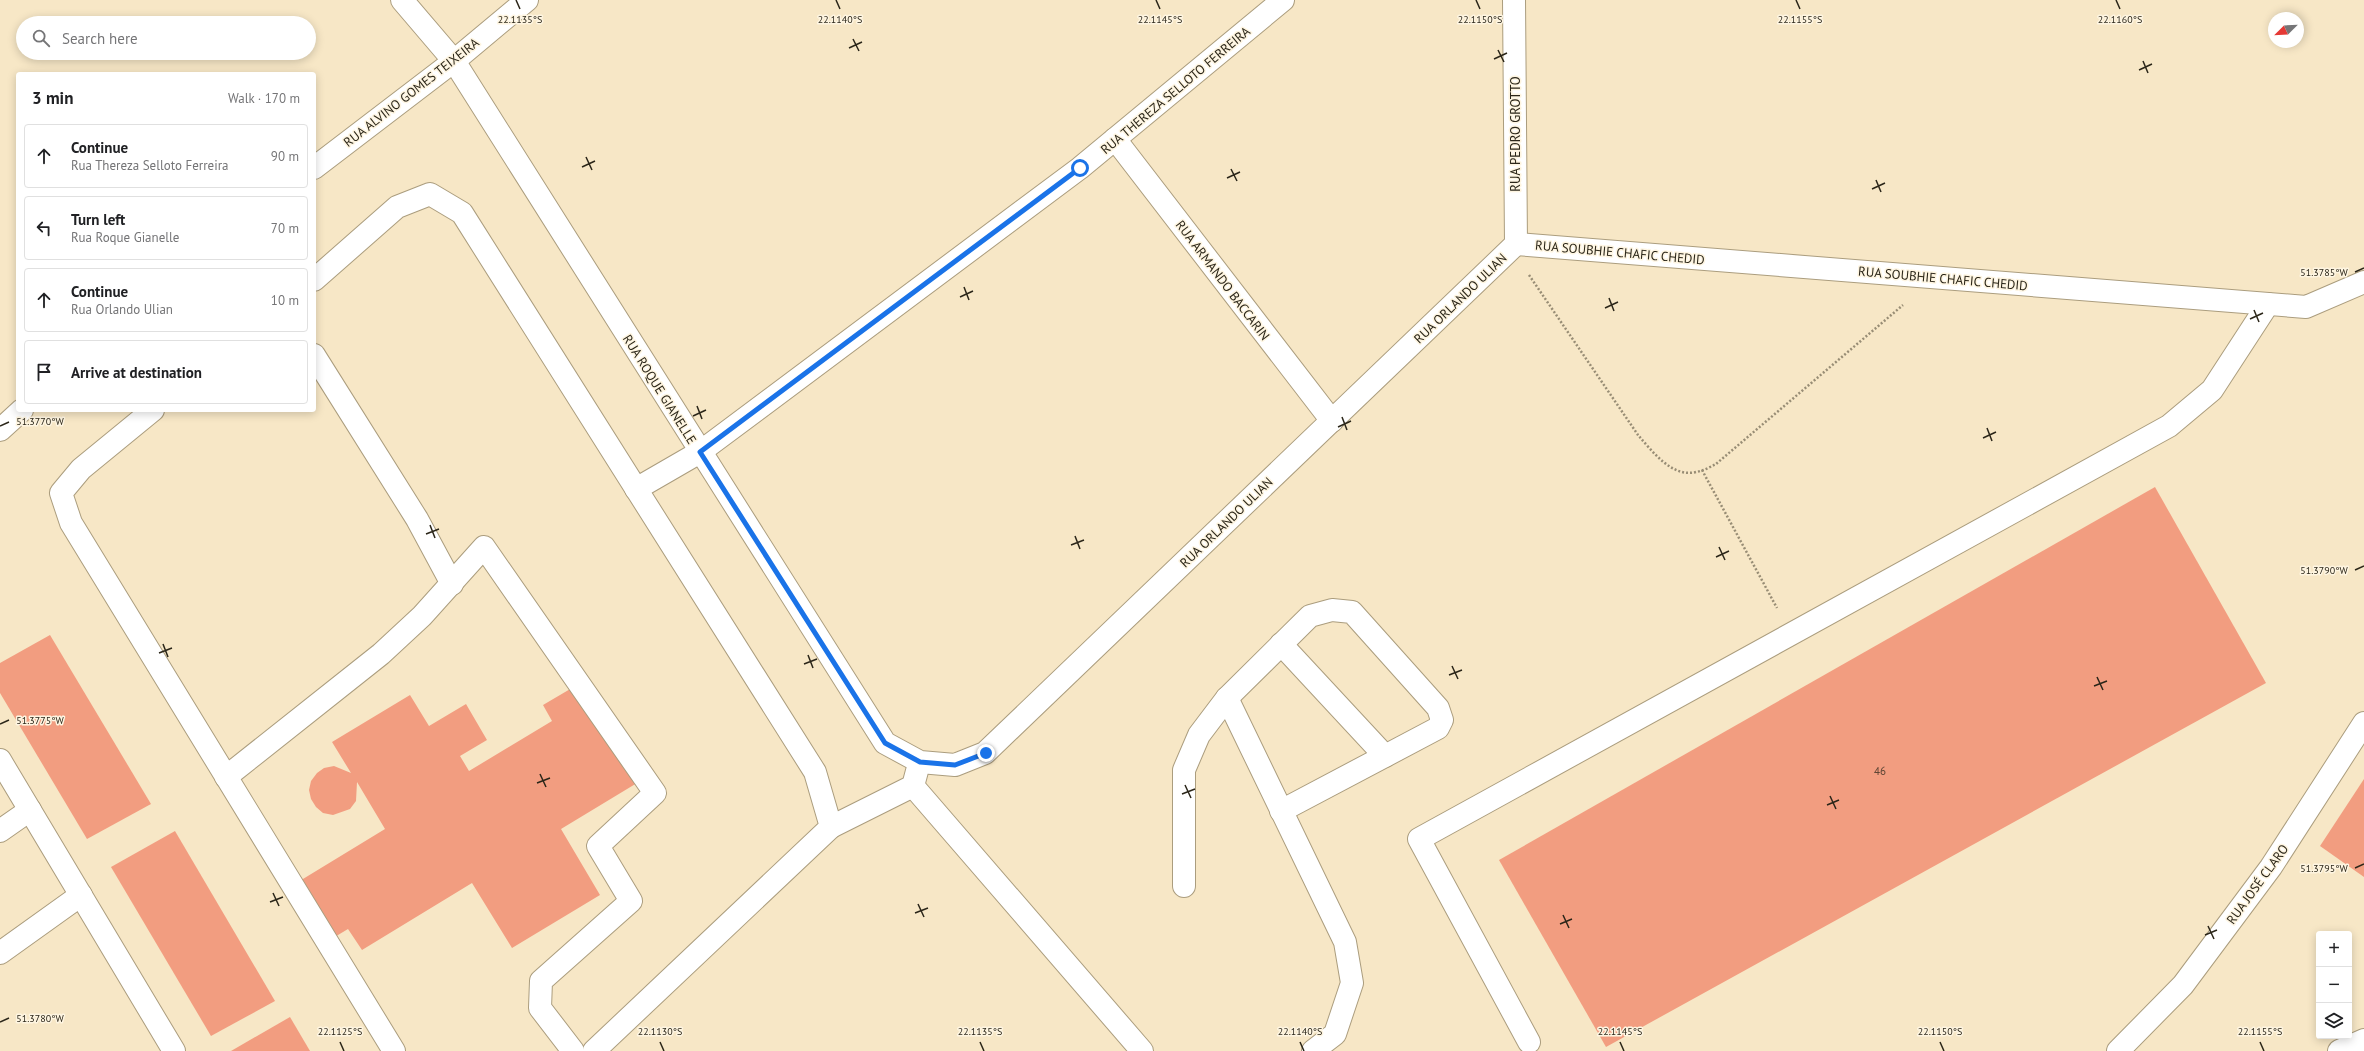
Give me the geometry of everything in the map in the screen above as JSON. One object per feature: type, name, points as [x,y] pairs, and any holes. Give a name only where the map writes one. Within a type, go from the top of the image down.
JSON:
[{"type":"street","name":"RUA ROQUE GIANELLE","points":[[402,0],[454,61],[885,743],[920,762]]},
{"type":"street","name":"RUA ALVINO GOMES TEIXEIRA","points":[[316,166],[454,61],[527,0]]},
{"type":"street","name":"RUA THEREZA SELLOTO FERREIRA","points":[[636,489],[700,452],[1080,168],[1283,0]]},
{"type":"street","name":"RUA PEDRO GROTTO","points":[[1513,247],[1514,0]]},
{"type":"street","name":"RUA ARMANDO BACCARIN","points":[[1115,139],[1332,421]]},
{"type":"street","points":[[316,278],[397,207],[430,194],[462,213],[815,772],[832,827]]},
{"type":"street","name":"RUA SOUBHIE CHAFIC CHEDID","points":[[1513,247],[2306,307],[2364,282]]},
{"type":"street","name":"RUA ORLANDO ULIAN","points":[[920,762],[955,765],[986,753],[1513,247]]},
{"type":"street","points":[[1529,1042],[1419,839],[2169,426],[2212,390],[2268,304]]},
{"type":"street","points":[[316,358],[417,519],[452,584]]},
{"type":"street","points":[[0,430],[20,412]]},
{"type":"street","points":[[151,412],[81,469],[61,493],[70,523],[394,1051]]},
{"type":"street","points":[[226,777],[381,654],[452,584],[484,547],[655,793],[598,846],[631,901],[541,981],[540,1008],[573,1051]]},
{"type":"street","points":[[1184,886],[1184,770],[1199,735],[1227,698],[1310,616],[1332,610],[1352,612],[1438,708],[1442,720],[1438,728],[1281,811]]},
{"type":"street","points":[[1281,644],[1385,756]]},
{"type":"street","points":[[1227,698],[1345,942],[1352,983],[1335,1034],[1313,1051]]},
{"type":"street","name":"RUA JOSÉ CLARO","points":[[2118,1051],[2188,979],[2271,867],[2364,723]]},
{"type":"street","points":[[0,760],[174,1051]]},
{"type":"street","points":[[594,1051],[832,827],[913,786],[920,762]]},
{"type":"street","points":[[913,786],[1142,1051]]},
{"type":"street","points":[[0,831],[30,810]]},
{"type":"street","points":[[1,950],[81,895]]},
{"type":"street","points":[[2339,1051],[2364,1040]]},
{"type":"path","points":[[1513,247],[1638,436],[1656,456],[1675,470],[1695,473],[1716,464],[1935,278]]},
{"type":"path","points":[[1702,470],[1791,634]]},
{"type":"building","points":[[2155,487],[2266,683],[1606,1047],[1499,860]]},
{"type":"building","points":[[50,635],[151,804],[87,839],[0,693],[0,663]]},
{"type":"building","points":[[577,685],[637,783],[561,829],[600,895],[512,948],[472,883],[362,950],[348,929],[333,938],[298,882],[385,829],[357,782],[356,801],[350,809],[333,815],[323,813],[316,807],[311,799],[309,790],[311,781],[317,773],[324,768],[334,766],[351,773],[332,742],[410,695],[429,726],[466,704],[487,740],[460,756],[469,771],[552,721],[543,705]]},
{"type":"building","points":[[2364,779],[2364,877],[2320,846]]},
{"type":"building","points":[[175,831],[275,1001],[211,1036],[111,867]]},
{"type":"building","points":[[290,1017],[310,1051],[231,1051]]},
{"type":"route","points":[[986,753],[955,765],[920,762],[885,743],[700,452],[1080,168]]}]
